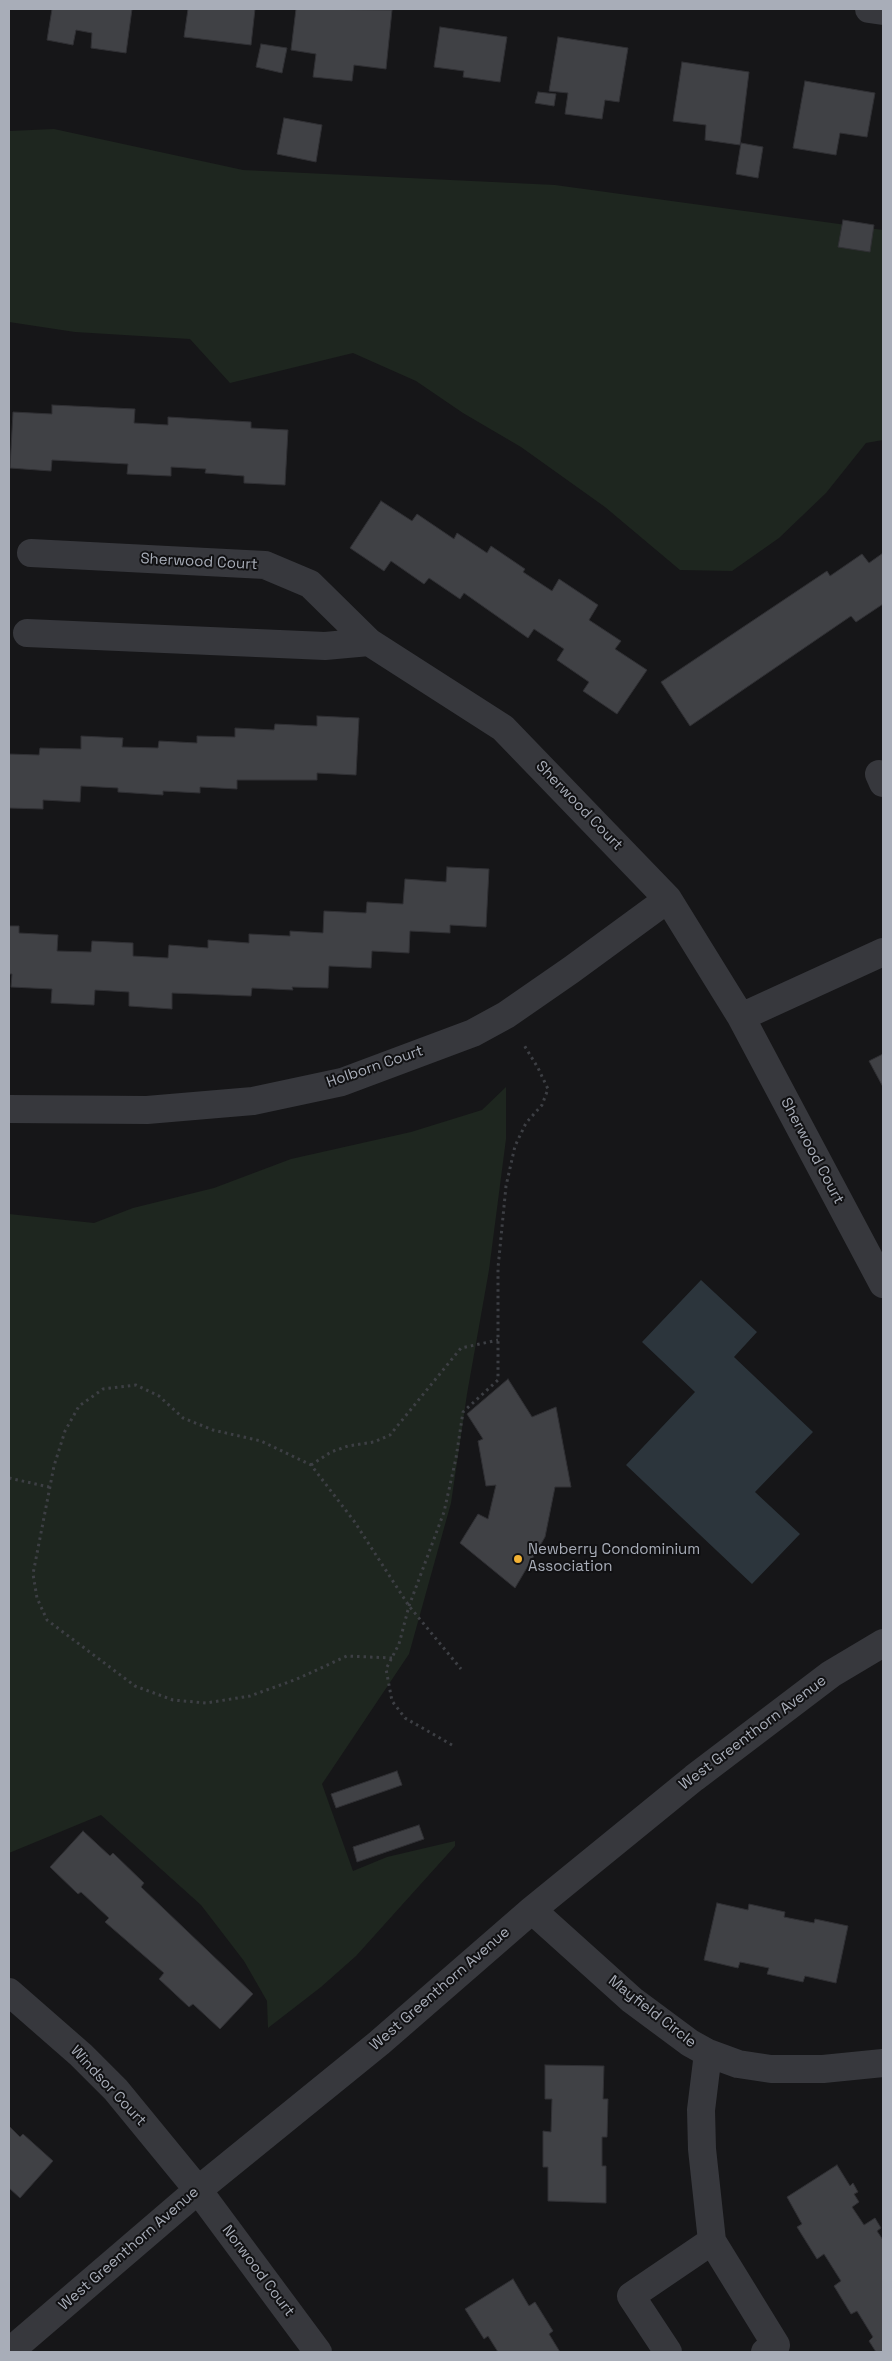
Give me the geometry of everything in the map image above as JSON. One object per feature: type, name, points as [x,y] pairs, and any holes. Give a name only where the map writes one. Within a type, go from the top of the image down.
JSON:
[{"type":"street","points":[[869,9],[883,11]]},
{"type":"street","name":"Sherwood Court","points":[[31,553],[265,565],[310,584],[369,642],[503,728],[668,899],[741,1018],[883,1284]]},
{"type":"street","points":[[28,633],[325,646],[369,642]]},
{"type":"street","name":"Holborn Court","points":[[9,1108],[147,1110],[253,1101],[342,1082],[472,1033],[506,1015],[668,899]]},
{"type":"street","points":[[741,1018],[883,952]]},
{"type":"street","name":"West Greenthorn Avenue","points":[[9,2352],[198,2190],[379,2043],[532,1910],[717,1760],[831,1674],[883,1643]]},
{"type":"street","name":"Mayfield Circle","points":[[532,1910],[632,2000],[690,2044],[708,2053],[738,2064],[771,2069],[823,2069],[883,2063]]},
{"type":"street","name":"Windsor Court","points":[[9,1992],[81,2055],[116,2090],[198,2190]]},
{"type":"street","points":[[708,2053],[701,2110],[702,2149],[712,2241],[776,2345],[765,2352]]},
{"type":"street","name":"Norwood Court","points":[[198,2190],[318,2352]]},
{"type":"street","points":[[668,2352],[631,2296],[712,2241]]},
{"type":"path","points":[[452,1745],[405,1718],[392,1701],[386,1670],[399,1644],[409,1606],[444,1512],[456,1458],[463,1412],[498,1380],[498,1268],[506,1186],[515,1146],[526,1123],[542,1105],[548,1090],[538,1068],[506,1015]]},
{"type":"path","points":[[311,1465],[331,1452],[348,1446],[374,1442],[390,1435],[460,1348],[498,1340]]},
{"type":"path","points":[[392,1658],[347,1656],[297,1679],[250,1696],[206,1703],[173,1700],[135,1686],[47,1620],[37,1598],[33,1574],[48,1487],[65,1431],[79,1406],[103,1389],[136,1385],[159,1396],[183,1418],[213,1430],[261,1441],[311,1465],[354,1522],[409,1606],[461,1670]]},
{"type":"path","points":[[9,1478],[48,1487]]},
{"type":"shaded area","points":[[54,129],[243,170],[555,185],[883,230],[883,440],[866,443],[826,493],[779,538],[732,571],[680,570],[605,507],[521,447],[463,413],[416,381],[353,353],[230,383],[190,339],[75,332],[9,322],[9,131]]},
{"type":"shaded area","points":[[506,1087],[506,1139],[489,1270],[467,1394],[451,1503],[409,1654],[322,1784],[353,1871],[387,1857],[455,1841],[455,1846],[356,1956],[321,1987],[268,2028],[267,2001],[244,1961],[201,1905],[101,1815],[9,1853],[9,1214],[94,1223],[133,1208],[214,1188],[291,1159],[411,1132],[482,1110]]},
{"type":"shaded area","points":[[701,1280],[757,1332],[734,1357],[813,1432],[755,1492],[800,1534],[752,1584],[626,1465],[695,1392],[642,1342]]},
{"type":"building","points":[[52,9],[132,9],[126,53],[91,48],[92,33],[76,30],[73,45],[47,40]]},
{"type":"building","points":[[188,9],[255,9],[251,45],[184,37]]},
{"type":"building","points":[[296,9],[392,10],[386,69],[354,65],[352,81],[313,77],[316,54],[291,50]]},
{"type":"building","points":[[440,27],[507,37],[500,82],[463,77],[464,71],[434,67]]},
{"type":"building","points":[[558,37],[628,48],[619,102],[605,100],[602,119],[565,114],[568,93],[549,91]]},
{"type":"building","points":[[261,44],[287,48],[282,73],[256,67]]},
{"type":"building","points":[[682,62],[749,72],[740,145],[705,140],[706,125],[673,121]]},
{"type":"building","points":[[805,81],[875,93],[867,137],[840,133],[836,155],[793,148]]},
{"type":"building","points":[[538,92],[556,94],[554,106],[535,103]]},
{"type":"building","points":[[284,118],[322,125],[316,162],[277,154]]},
{"type":"building","points":[[741,143],[763,147],[758,178],[736,174]]},
{"type":"building","points":[[843,220],[874,225],[870,252],[838,247]]},
{"type":"building","points":[[52,405],[135,409],[134,423],[168,425],[168,417],[251,422],[251,428],[288,430],[285,485],[244,483],[244,476],[205,473],[206,469],[171,467],[171,476],[127,474],[128,464],[52,460],[51,471],[10,468],[13,412],[52,414]]},
{"type":"building","points":[[381,501],[412,521],[417,514],[454,539],[457,533],[487,553],[491,546],[525,569],[523,572],[552,591],[559,579],[598,605],[589,620],[621,641],[615,649],[647,670],[617,714],[583,691],[589,682],[557,660],[564,649],[534,629],[528,638],[464,593],[460,599],[429,578],[424,584],[391,561],[384,571],[350,548]]},
{"type":"building","points":[[883,553],[883,604],[856,622],[851,616],[690,726],[661,682],[827,571],[830,576],[862,554],[869,563]]},
{"type":"building","points":[[317,716],[359,718],[356,775],[317,773],[317,780],[237,780],[237,789],[200,787],[200,793],[163,791],[163,795],[118,792],[118,788],[81,786],[80,802],[43,800],[43,809],[9,808],[9,754],[39,755],[40,748],[81,749],[81,736],[123,738],[122,747],[158,748],[159,741],[197,743],[197,736],[235,737],[235,728],[274,730],[275,724],[317,726]]},
{"type":"building","points":[[447,867],[489,869],[486,927],[450,925],[450,933],[410,931],[409,953],[372,951],[371,968],[329,966],[328,988],[292,987],[293,990],[252,988],[251,996],[172,993],[172,1009],[129,1006],[129,992],[95,990],[94,1005],[51,1003],[52,989],[11,987],[12,974],[9,974],[9,926],[19,926],[19,933],[58,935],[57,951],[91,952],[92,941],[133,943],[133,956],[168,958],[169,945],[208,948],[208,940],[249,943],[249,934],[290,936],[290,931],[323,933],[324,911],[366,913],[367,902],[403,904],[405,879],[446,882]]},
{"type":"building","points":[[883,1054],[883,1087],[869,1061]]},
{"type":"building","points":[[508,1379],[532,1417],[556,1407],[571,1487],[555,1487],[545,1537],[515,1588],[460,1543],[478,1514],[488,1519],[496,1485],[486,1486],[478,1441],[483,1439],[467,1414]]},
{"type":"building","points":[[397,1771],[402,1785],[336,1808],[331,1794]]},
{"type":"building","points":[[419,1825],[424,1839],[357,1862],[353,1847]]},
{"type":"building","points":[[83,1831],[110,1856],[113,1853],[144,1883],[141,1887],[253,1994],[220,2029],[193,2004],[189,2007],[159,1979],[164,1973],[105,1922],[109,1918],[81,1892],[78,1894],[50,1867]]},
{"type":"building","points":[[717,1903],[748,1910],[749,1904],[785,1912],[784,1917],[814,1923],[815,1919],[848,1926],[836,1983],[805,1976],[803,1982],[767,1974],[769,1968],[740,1962],[738,1968],[704,1960]]},
{"type":"building","points":[[545,2065],[604,2066],[603,2099],[608,2099],[607,2137],[602,2137],[602,2166],[606,2166],[606,2203],[548,2201],[548,2167],[543,2167],[543,2131],[551,2132],[552,2099],[545,2099]]},
{"type":"building","points":[[9,2126],[20,2137],[23,2134],[53,2161],[20,2198],[9,2188]]},
{"type":"building","points":[[837,2165],[850,2186],[853,2183],[858,2192],[854,2194],[859,2202],[852,2207],[864,2225],[875,2218],[881,2228],[877,2231],[883,2240],[883,2352],[876,2352],[869,2341],[873,2337],[857,2311],[851,2314],[834,2286],[841,2281],[824,2254],[817,2259],[797,2227],[802,2224],[787,2197]]},
{"type":"building","points":[[513,2279],[529,2306],[535,2302],[553,2331],[549,2334],[560,2352],[498,2352],[488,2336],[484,2339],[465,2309]]},
{"type":"place","name":"Newberry Condominium Association","points":[[518,1559]]}]
